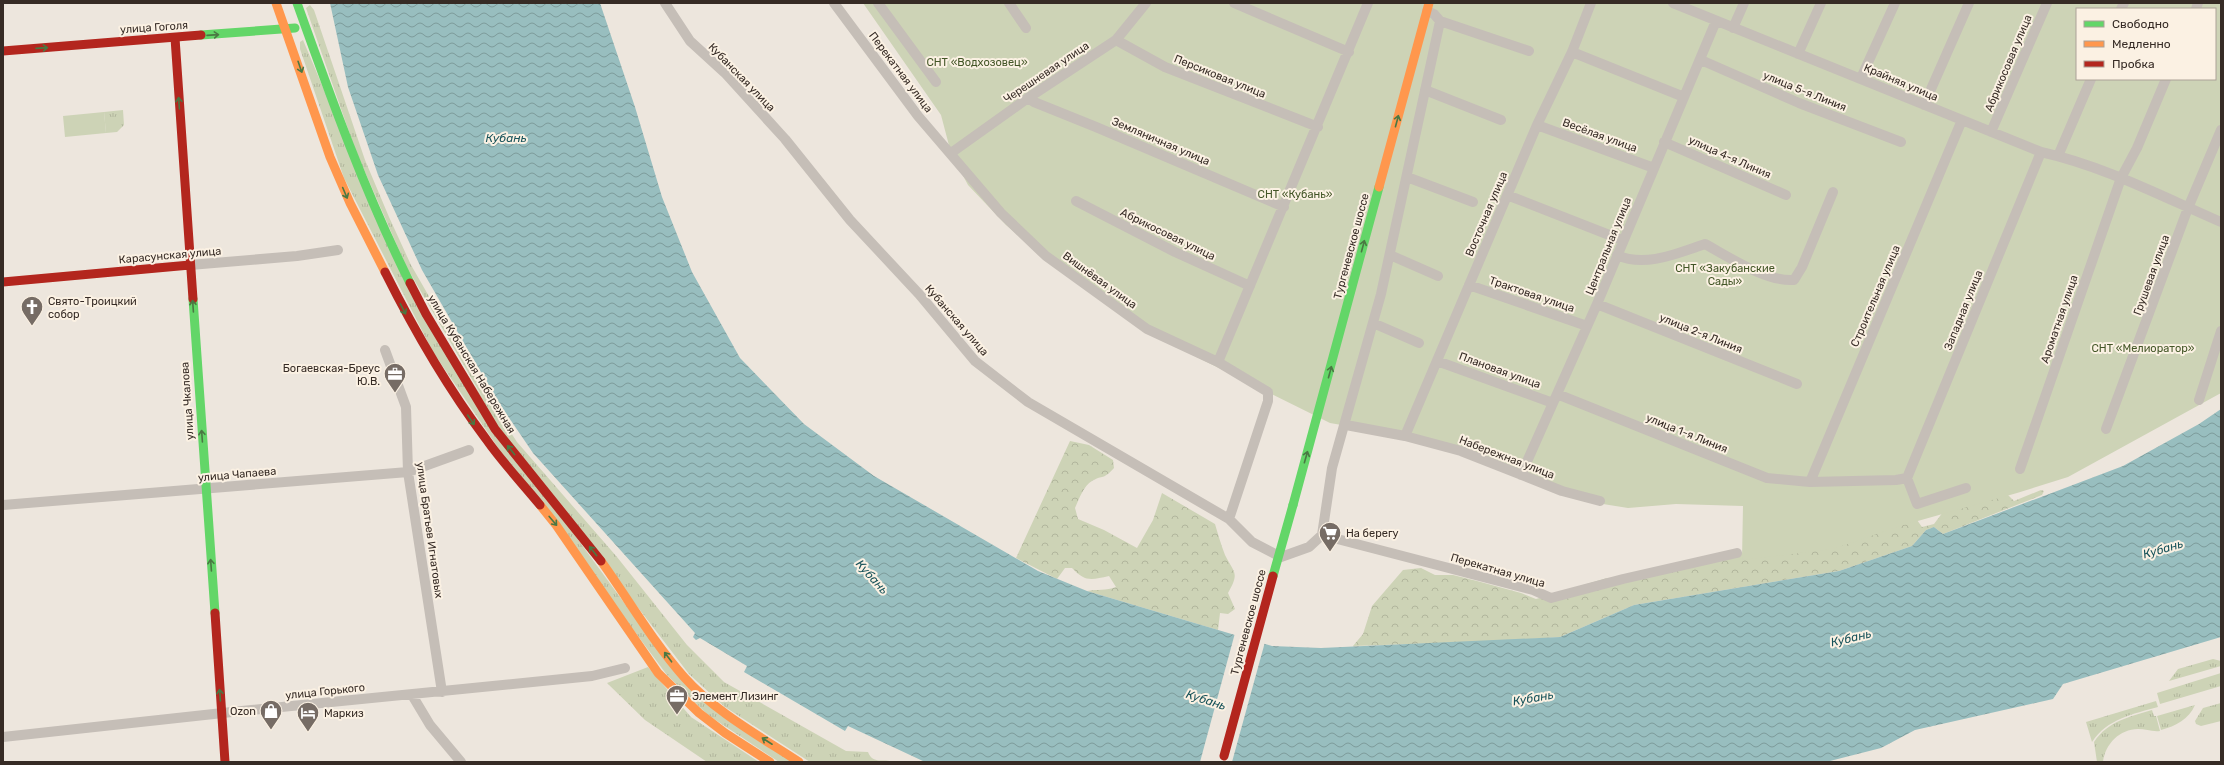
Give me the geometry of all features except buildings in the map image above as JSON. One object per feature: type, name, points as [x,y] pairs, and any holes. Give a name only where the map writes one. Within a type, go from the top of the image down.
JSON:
[{"type":"main road","points":[[276,3],[287,30],[330,157],[350,203],[412,326],[450,388],[486,440],[556,525],[658,673],[698,714],[770,762]]},
{"type":"main road","name":"улица Кубанская Набережная","points":[[297,3],[349,148],[387,237],[426,314],[495,429],[602,562],[652,635],[685,678],[730,717],[800,762]]},
{"type":"main road","name":"Тургеневское шоссе","points":[[1223,759],[1428,7]]},
{"type":"main road","name":"улица Гоголя","points":[[3,51],[287,30],[306,25]]},
{"type":"main road","name":"улица Чкалова","points":[[174,38],[225,762]]},
{"type":"main road","name":"Карасунская улица","points":[[3,282],[190,265]]},
{"type":"main road","name":"Тургеневское шоссе","points":[[1292,468],[1296,495]]},
{"type":"street","name":"Кубанская улица","points":[[665,3],[690,41],[725,73],[785,139],[850,220],[919,294],[975,361],[1028,402],[1229,519],[1252,542],[1282,557],[1308,546],[1322,535]]},
{"type":"street","name":"Перекатная улица","points":[[834,3],[918,116],[952,155]]},
{"type":"street","points":[[878,3],[936,82]]},
{"type":"street","points":[[1009,3],[1026,28]]},
{"type":"street","name":"Черешневая улица","points":[[952,155],[1028,98],[1116,40],[1136,18],[1146,3]]},
{"type":"street","points":[[1234,3],[1349,52]]},
{"type":"street","points":[[1218,362],[1318,127],[1368,3]]},
{"type":"street","name":"Восточная улица","points":[[1405,436],[1537,125],[1572,52],[1592,3]]},
{"type":"street","name":"Крайняя улица","points":[[1673,3],[1798,54],[1862,78],[1924,105],[2041,152],[2058,156],[2121,178],[2221,222]]},
{"type":"street","points":[[1733,28],[1744,3]]},
{"type":"street","points":[[1798,54],[1820,3]]},
{"type":"street","points":[[1862,78],[1895,3]]},
{"type":"street","points":[[1924,105],[1969,3]]},
{"type":"street","name":"Абрикосовая улица","points":[[1991,132],[2047,3]]},
{"type":"street","points":[[1428,7],[1440,22],[1529,51]]},
{"type":"street","name":"Центральная улица","points":[[1522,471],[1597,304],[1622,240],[1701,60],[1716,21]]},
{"type":"street","points":[[1322,535],[1332,468],[1346,424],[1390,254],[1440,22]]},
{"type":"street","name":"Персиковая улица","points":[[1116,40],[1165,67],[1318,127]]},
{"type":"street","points":[[1572,52],[1684,97]]},
{"type":"street","name":"улица 5-я Линия","points":[[1701,60],[1799,103],[1901,142]]},
{"type":"street","points":[[2058,156],[2091,80]]},
{"type":"street","name":"Ароматная улица","points":[[2020,468],[2121,178],[2137,148],[2166,80]]},
{"type":"street","points":[[1425,90],[1501,120]]},
{"type":"street","name":"Земляничная улица","points":[[1028,98],[1034,102],[1096,126],[1284,207]]},
{"type":"street","name":"Строительная улица","points":[[1810,482],[1962,120]]},
{"type":"street","name":"Весёлая улица","points":[[1537,125],[1654,168]]},
{"type":"street","name":"Грушевая улица","points":[[2106,429],[2188,208],[2221,130]]},
{"type":"street","name":"улица 4-я Линия","points":[[1664,142],[1786,195]]},
{"type":"street","name":"Западная улица","points":[[1907,478],[2041,152]]},
{"type":"street","name":"Вишнёвая улица","points":[[952,155],[1001,213],[1046,256],[1147,329],[1218,362],[1268,392],[1268,401],[1229,519]]},
{"type":"street","points":[[1406,177],[1473,202]]},
{"type":"street","points":[[1617,255],[1626,259],[1651,260],[1705,244],[1737,261],[1777,279],[1782,281],[1794,280],[1802,267],[1833,192]]},
{"type":"street","points":[[1507,195],[1622,240]]},
{"type":"street","name":"Абрикосовая улица","points":[[1076,201],[1175,252],[1250,286]]},
{"type":"street","name":"Карасунская улица","points":[[190,265],[297,256],[338,250]]},
{"type":"street","points":[[1390,254],[1438,276]]},
{"type":"street","name":"Трактовая улица","points":[[1470,285],[1587,326]]},
{"type":"street","name":"улица 2-я Линия","points":[[1597,304],[1797,384]]},
{"type":"street","points":[[1373,323],[1419,343]]},
{"type":"street","points":[[2199,400],[2221,331]]},
{"type":"street","name":"улица Братьев Игнатовых","points":[[385,350],[406,407],[408,472],[442,692]]},
{"type":"street","name":"Плановая улица","points":[[1438,361],[1555,398]]},
{"type":"street","name":"улица 1-я Линия","points":[[1555,398],[1767,478],[1810,482],[1896,480],[1907,478]]},
{"type":"street","points":[[1346,424],[1405,436]]},
{"type":"street","name":"Набережная улица","points":[[1405,436],[1461,451],[1522,471],[1562,491],[1600,501]]},
{"type":"street","name":"улица Чапаева","points":[[3,505],[408,472],[469,450]]},
{"type":"street","points":[[1907,478],[1917,504],[1966,488]]},
{"type":"street","name":"Перекатная улица","points":[[1322,535],[1533,590],[1551,598],[1624,579],[1737,553]]},
{"type":"street","name":"улица Горького","points":[[3,737],[222,713],[592,676],[625,668]]},
{"type":"street","points":[[412,695],[430,725],[461,762]]},
{"type":"green space","points":[[863,3],[2221,3],[2221,393],[2068,477],[1900,526],[1833,549],[1742,560],[1743,506],[1676,504],[1628,508],[1603,504],[1405,436],[1330,423],[1148,333],[1042,256],[1006,225],[968,185],[951,153],[941,115]]},
{"type":"green space","points":[[310,5],[314,10],[365,160],[411,265],[481,387],[517,442],[617,557],[687,645],[724,682],[846,751],[868,752],[870,756],[876,760],[893,762],[810,762],[725,707],[689,674],[501,429],[406,266],[355,149],[306,8]]},
{"type":"green space","points":[[303,40],[402,275],[557,511],[674,671],[792,762],[779,762],[708,715],[667,675],[501,452],[433,352],[344,178],[300,49],[300,42]]},
{"type":"green space","points":[[123,110],[124,125],[117,132],[106,133],[104,112]]},
{"type":"green space","points":[[104,112],[106,133],[65,137],[63,116]]},
{"type":"green space","points":[[1070,441],[1089,445],[1113,460],[1114,468],[1105,476],[1089,483],[1084,489],[1075,508],[1078,519],[1104,530],[1137,548],[1153,520],[1162,493],[1215,524],[1225,555],[1233,569],[1235,576],[1228,593],[1235,609],[1228,614],[1220,613],[1218,630],[1087,591],[1116,587],[1109,576],[1089,579],[1081,576],[1072,568],[1065,568],[1057,579],[1016,558]]},
{"type":"green space","points":[[2041,490],[2044,491],[2042,495],[1943,534],[1934,527],[1926,530],[1912,546],[1839,571],[1634,605],[1560,637],[1501,641],[1353,646],[1363,634],[1372,606],[1403,570],[1421,568],[1435,575],[1453,575],[1521,593],[1536,599],[1607,578],[1632,577],[1738,556],[1763,539],[1912,513],[1922,527],[1934,524],[1952,500],[2006,493],[2014,501]]},
{"type":"green space","points":[[2213,659],[2221,661],[2221,666],[2169,681],[2178,669]]},
{"type":"green space","points":[[648,667],[691,717],[759,762],[707,762],[645,720],[607,683]]},
{"type":"green space","points":[[2221,673],[2221,686],[2160,704],[2157,693]]},
{"type":"green space","points":[[2156,701],[2158,707],[2121,718],[2105,728],[2092,742],[2086,722]]},
{"type":"green space","points":[[2221,703],[2221,721],[2201,726],[2196,724],[2195,721],[2203,708]]},
{"type":"green space","points":[[2195,705],[2186,718],[2161,730],[2157,716]]},
{"type":"green space","points":[[2152,710],[2154,716],[2156,716],[2160,731],[2138,729],[2125,732],[2114,739],[2110,744],[2104,755],[2103,762],[2097,762],[2094,742],[2106,729],[2112,724]]},
{"type":"water","name":"Кубань","points":[[330,3],[600,3],[635,107],[662,197],[692,272],[740,358],[804,424],[874,476],[1038,571],[1087,591],[1272,646],[1321,648],[1560,637],[1634,605],[1839,571],[1912,546],[1926,530],[1934,527],[1943,534],[2123,466],[2199,424],[2221,409],[2221,637],[2063,684],[2053,699],[1915,730],[1881,748],[1826,762],[925,762],[848,726],[845,731],[744,672],[747,666],[700,638],[696,640],[693,637],[695,633],[533,453],[503,409],[422,270],[378,175],[348,87]]},
{"type":"pier","points":[[1235,633],[1265,642],[1232,762],[1200,762]]},
{"type":"traffic: fast","points":[[297,3],[363,180],[410,283]]},
{"type":"traffic: fast","points":[[201,35],[295,28]]},
{"type":"traffic: fast","points":[[1293,505],[1379,187]]},
{"type":"traffic: fast","points":[[193,299],[215,613]]},
{"type":"traffic: fast","points":[[1273,576],[1293,505]]},
{"type":"traffic: slow","points":[[276,3],[330,157],[350,203],[385,272]]},
{"type":"traffic: slow","points":[[1379,187],[1429,3]]},
{"type":"traffic: slow","points":[[540,505],[556,525],[658,673],[699,713],[725,733],[770,762]]},
{"type":"traffic: slow","points":[[601,561],[662,650],[684,677],[709,701],[738,723],[799,762]]},
{"type":"traffic: jam","points":[[3,51],[201,35]]},
{"type":"traffic: jam","points":[[175,38],[193,299]]},
{"type":"traffic: jam","points":[[3,282],[190,265]]},
{"type":"traffic: jam","points":[[385,272],[419,337],[458,399],[499,456],[540,505]]},
{"type":"traffic: jam","points":[[410,283],[426,314],[495,429],[601,561]]},
{"type":"traffic: jam","points":[[1224,756],[1273,576]]},
{"type":"traffic: jam","points":[[215,613],[225,762]]},
{"type":"place","name":"Свято-Троицкий собор","points":[[32,326]]},
{"type":"place","name":"Богаевская-Бреус Ю.В.","points":[[395,394]]},
{"type":"place","name":"На берегу","points":[[1330,552]]},
{"type":"place","name":"Элемент Лизинг","points":[[677,716]]},
{"type":"place","name":"Ozon","points":[[271,730]]},
{"type":"place","name":"Маркиз","points":[[308,732]]},
{"type":"park label","name":"СНТ «Водхозовец»","points":[[977,62]]},
{"type":"park label","name":"СНТ «Кубань»","points":[[1295,194]]},
{"type":"park label","name":"СНТ «Закубанские Сады»","points":[[1725,274]]},
{"type":"park label","name":"СНТ «Мелиоратор»","points":[[2143,348]]}]
